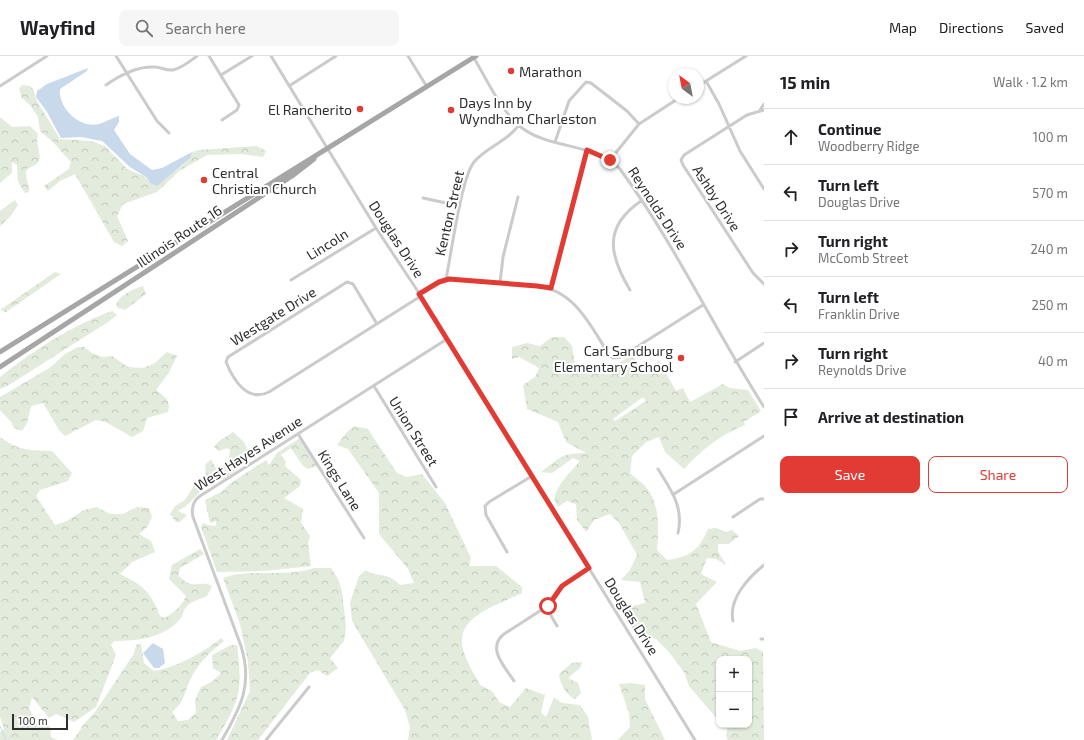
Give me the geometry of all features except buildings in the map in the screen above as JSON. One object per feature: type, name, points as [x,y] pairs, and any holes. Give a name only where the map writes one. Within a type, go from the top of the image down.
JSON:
[{"type":"main road","points":[[328,149],[474,56]]},
{"type":"main road","name":"Illinois Route 16","points":[[0,352],[289,171],[328,149]]},
{"type":"main road","name":"Illinois Route 16","points":[[0,367],[292,176],[328,149]]},
{"type":"street","points":[[0,86],[47,56]]},
{"type":"street","points":[[116,56],[157,121],[169,133]]},
{"type":"street","points":[[106,85],[127,73],[154,66],[166,70],[175,69],[197,56]]},
{"type":"street","points":[[209,56],[238,105],[237,110],[222,120]]},
{"type":"street","points":[[221,75],[252,56]]},
{"type":"street","name":"Douglas Drive","points":[[271,56],[376,228],[420,295],[695,740]]},
{"type":"street","points":[[289,86],[336,56]]},
{"type":"street","points":[[408,56],[427,87]]},
{"type":"street","name":"Reynolds Drive","points":[[474,56],[507,112],[519,125],[539,137],[587,150],[610,160],[620,169],[674,252],[735,362],[764,405]]},
{"type":"street","points":[[746,56],[706,81],[719,104],[740,151],[764,189]]},
{"type":"street","points":[[555,142],[569,101],[586,82],[591,83],[627,111],[640,124]]},
{"type":"street","points":[[610,160],[640,124],[670,104]]},
{"type":"street","name":"Ashby Drive","points":[[764,104],[762,110],[752,112],[684,155],[681,163],[753,273],[764,284]]},
{"type":"street","name":"Kenton Street","points":[[446,280],[460,206],[469,171],[474,162],[505,140],[519,125]]},
{"type":"street","points":[[551,288],[587,150]]},
{"type":"street","points":[[500,283],[504,253],[518,196]]},
{"type":"street","points":[[423,198],[460,206]]},
{"type":"street","points":[[630,290],[616,265],[613,243],[616,230],[622,218],[641,202]]},
{"type":"street","name":"Lincoln","points":[[291,280],[376,228]]},
{"type":"street","points":[[446,280],[551,288],[566,296],[576,306],[610,356],[613,358],[621,357],[703,305]]},
{"type":"street","name":"Westgate Drive","points":[[377,324],[353,284],[347,282],[228,357],[226,362],[243,389],[254,395],[263,395],[377,324],[420,295],[446,280]]},
{"type":"street","name":"West Hayes Avenue","points":[[222,740],[238,713],[243,697],[246,679],[245,663],[241,646],[193,516],[192,505],[200,496],[447,339]]},
{"type":"street","points":[[735,362],[764,343]]},
{"type":"street","name":"Union Street","points":[[374,386],[436,487]]},
{"type":"street","name":"Kings Lane","points":[[298,434],[364,538]]},
{"type":"street","points":[[674,494],[764,436]]},
{"type":"street","points":[[658,469],[674,494],[680,516],[678,533]]},
{"type":"street","points":[[507,552],[486,515],[485,506],[489,502],[532,476]]},
{"type":"street","points":[[733,517],[760,499],[764,499]]},
{"type":"street","points":[[733,621],[732,609],[739,592],[747,581],[764,565]]},
{"type":"street","points":[[514,682],[497,654],[497,643],[504,634],[546,607],[562,586],[589,568]]},
{"type":"street","points":[[546,607],[557,626]]},
{"type":"street","points":[[266,740],[309,687]]},
{"type":"green space","points":[[22,85],[30,86],[33,89],[37,101],[60,139],[91,141],[105,146],[127,169],[144,176],[150,183],[162,178],[180,167],[192,152],[199,150],[257,146],[266,151],[263,157],[241,154],[207,155],[179,171],[157,192],[123,204],[117,216],[128,241],[122,246],[114,242],[75,174],[60,181],[48,191],[44,186],[69,169],[71,162],[53,142],[40,131],[38,117],[30,105],[22,98],[19,89]]},
{"type":"green space","points":[[0,117],[12,127],[30,126],[38,134],[37,140],[40,158],[37,164],[27,169],[26,172],[29,192],[25,193],[18,182],[17,165],[12,162],[12,173],[0,183]]},
{"type":"green space","points":[[15,200],[18,205],[9,218],[0,226],[0,211]]},
{"type":"green space","points":[[55,272],[61,274],[6,312],[0,310]]},
{"type":"green space","points":[[143,286],[146,294],[125,310],[118,308],[116,305],[123,295]]},
{"type":"green space","points":[[112,311],[117,315],[108,322],[9,385],[0,389],[0,377],[39,348],[68,331]]},
{"type":"green space","points":[[552,337],[564,337],[572,346],[575,364],[603,373],[632,355],[643,371],[659,361],[676,391],[683,388],[690,402],[723,384],[730,388],[748,390],[761,411],[744,422],[745,425],[712,443],[697,455],[684,469],[665,452],[659,437],[646,442],[632,456],[630,473],[644,485],[653,499],[656,507],[658,524],[657,550],[667,560],[682,557],[693,551],[701,542],[708,529],[716,528],[726,532],[732,530],[739,536],[729,544],[718,544],[718,551],[726,565],[716,559],[707,558],[701,574],[717,582],[696,604],[711,642],[740,651],[756,648],[763,652],[764,740],[728,740],[726,736],[727,728],[752,728],[752,656],[716,656],[716,718],[689,686],[684,672],[669,652],[656,639],[636,632],[627,622],[629,607],[645,603],[640,582],[621,580],[630,570],[637,555],[619,523],[610,514],[594,520],[586,532],[577,520],[576,504],[567,501],[558,507],[554,499],[558,488],[580,461],[573,458],[552,473],[541,472],[562,457],[572,454],[586,453],[566,442],[558,422],[527,409],[523,385],[535,377],[539,368],[519,357],[512,359],[512,347],[527,343],[540,346]],"holes":[[[643,397],[646,401],[615,421],[613,419]]]},
{"type":"green space","points":[[78,347],[84,347],[92,353],[102,357],[112,356],[128,367],[143,368],[155,363],[167,352],[177,356],[168,374],[156,390],[167,399],[169,406],[168,412],[147,418],[143,431],[132,437],[106,422],[96,420],[65,436],[59,430],[43,403],[31,406],[27,423],[22,431],[14,428],[11,422],[0,410],[0,397],[51,367],[65,354]]},
{"type":"green space","points":[[354,426],[368,429],[397,473],[406,477],[422,474],[445,503],[471,558],[469,566],[496,566],[522,587],[522,593],[483,611],[474,618],[467,625],[463,633],[462,643],[464,654],[480,685],[492,691],[499,702],[510,707],[526,688],[545,695],[541,712],[546,717],[554,698],[562,703],[580,705],[588,717],[592,740],[408,740],[410,727],[405,710],[352,621],[350,603],[359,576],[366,570],[370,573],[386,576],[395,580],[400,585],[414,583],[408,569],[379,534],[379,493],[348,449],[337,445],[346,433]]},
{"type":"green space","points":[[233,432],[244,442],[250,455],[227,477],[215,481],[209,481],[206,477],[205,465],[211,459],[215,467],[218,468],[222,467],[226,463],[229,459],[230,450],[227,448],[219,451],[214,447],[218,442]]},
{"type":"green space","points":[[0,437],[13,445],[24,449],[52,451],[72,473],[68,481],[40,490],[36,496],[55,525],[67,521],[84,510],[97,507],[110,514],[123,514],[137,507],[149,508],[152,517],[147,527],[139,534],[151,541],[155,552],[132,562],[120,574],[135,582],[145,590],[153,601],[160,616],[165,618],[172,613],[180,606],[186,596],[169,579],[172,565],[200,549],[204,554],[180,568],[178,576],[190,584],[204,584],[212,586],[207,596],[194,601],[189,605],[184,610],[180,619],[166,630],[141,639],[114,641],[111,645],[116,655],[96,707],[74,722],[56,714],[49,718],[32,697],[29,708],[38,727],[50,726],[51,737],[57,740],[0,740],[0,732],[4,729],[0,717]]},
{"type":"green space","points":[[300,438],[317,466],[308,469],[303,466],[291,448],[281,455],[286,462],[285,466],[301,480],[300,486],[284,498],[303,509],[301,523],[310,536],[308,543],[311,566],[264,571],[217,572],[201,527],[203,523],[216,526],[216,521],[210,523],[205,500],[221,492],[231,483],[266,460],[269,465],[277,453]]},
{"type":"green space","points":[[198,479],[204,483],[205,487],[186,506],[178,511],[187,515],[180,522],[176,522],[170,514],[175,506],[185,500]]},
{"type":"green space","points":[[314,568],[331,568],[338,579],[342,591],[346,627],[344,641],[330,658],[338,668],[327,676],[318,670],[310,673],[258,740],[227,740],[250,691],[248,662],[240,624],[223,578],[233,575],[303,571]]},
{"type":"green space","points":[[221,638],[224,641],[201,662],[191,678],[182,701],[172,712],[178,721],[188,720],[196,712],[195,700],[201,687],[212,682],[221,673],[213,668],[212,655],[231,645],[237,645],[240,674],[238,695],[235,705],[216,740],[73,740],[84,724],[95,712],[133,655],[137,644],[141,644],[144,663],[154,671],[171,667],[189,659],[207,649]]},
{"type":"green space","points":[[582,662],[581,667],[568,678],[578,683],[581,693],[575,699],[564,689],[559,674],[572,663]]},
{"type":"green space","points":[[630,683],[645,685],[645,699],[665,740],[618,740],[630,727],[629,713],[619,684]]},
{"type":"water","points":[[88,68],[87,71],[60,89],[62,103],[77,120],[92,125],[99,124],[119,116],[119,122],[114,130],[130,154],[152,170],[162,168],[192,152],[190,158],[157,186],[150,183],[146,177],[130,167],[102,141],[81,137],[61,138],[47,112],[36,97],[37,91],[47,84]]},
{"type":"water","points":[[153,643],[163,649],[165,663],[159,668],[154,668],[143,653]]},
{"type":"waterway","points":[[0,726],[6,740]]},
{"type":"place","name":"Marathon","points":[[511,71]]},
{"type":"place","name":"El Rancherito","points":[[360,109]]},
{"type":"place","name":"Days Inn by Wyndham Charleston","points":[[451,110]]},
{"type":"place","name":"Central Christian Church","points":[[204,180]]},
{"type":"place","name":"Carl Sandburg Elementary School","points":[[681,358]]},
{"type":"route","points":[[548,606],[565,583],[589,568],[419,294],[439,282],[449,279],[551,288],[587,150],[597,153],[610,160]]}]
